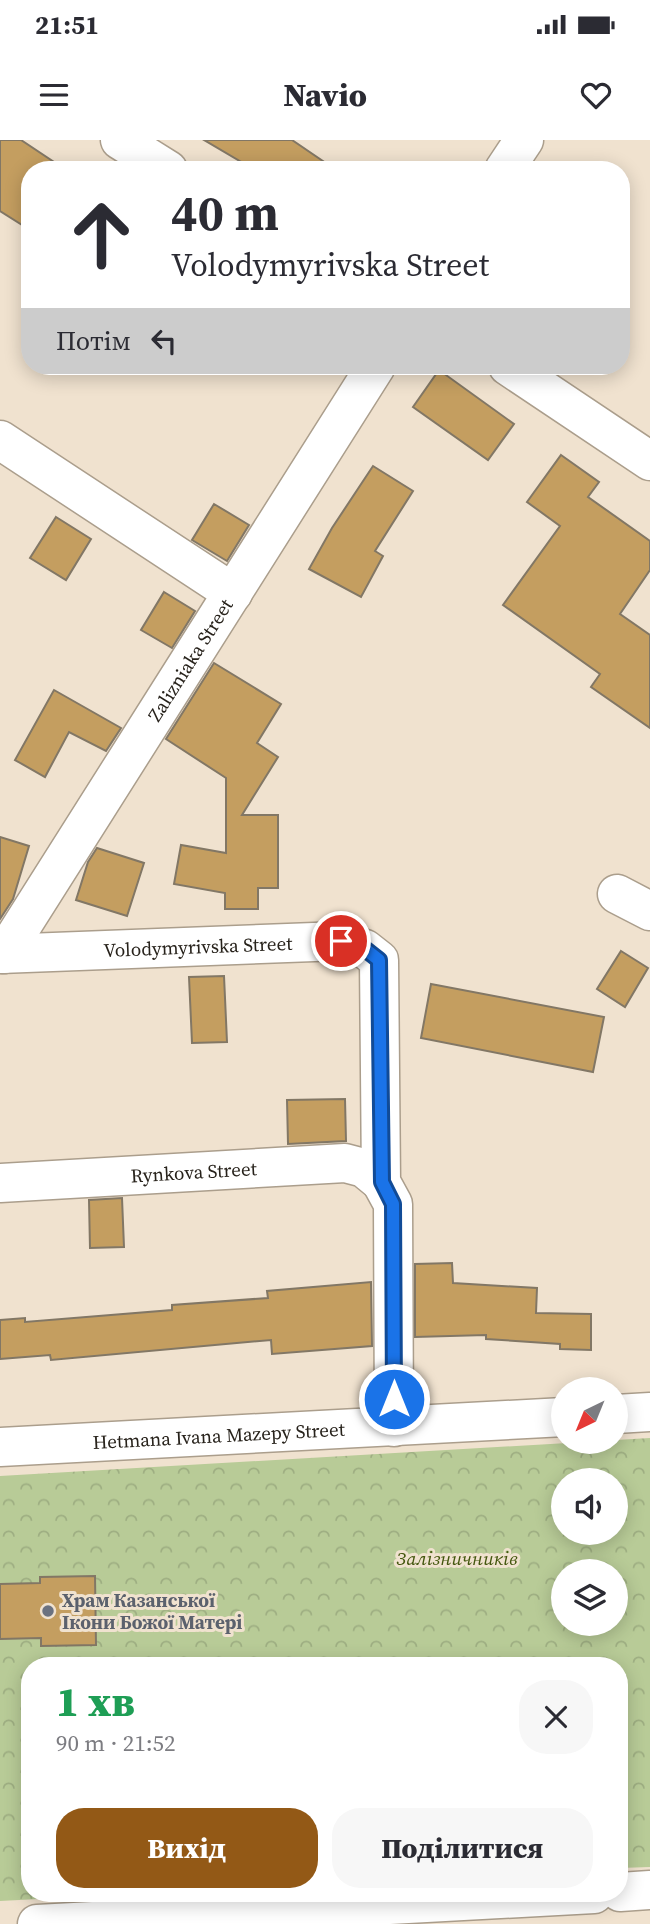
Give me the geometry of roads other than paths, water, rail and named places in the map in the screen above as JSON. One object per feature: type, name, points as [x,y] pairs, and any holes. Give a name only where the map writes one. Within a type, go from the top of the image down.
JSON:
[{"type":"street","points":[[120,140],[154,161]]},
{"type":"street","points":[[511,161],[524,140]]},
{"type":"street","name":"Zalizniaka Street","points":[[2,954],[370,375]]},
{"type":"street","points":[[521,375],[650,461]]},
{"type":"street","points":[[0,440],[233,593]]},
{"type":"street","name":"Volodymyrivska Street","points":[[2,954],[341,941],[365,949],[379,960],[382,1182]]},
{"type":"street","name":"Rynkova Street","points":[[0,1183],[345,1163],[364,1168],[382,1182]]},
{"type":"street","points":[[382,1182],[393,1204],[394,1427]]},
{"type":"street","points":[[628,1413],[650,1412]]},
{"type":"street","name":"Hetmana Ivana Mazepy Street","points":[[0,1447],[551,1418]]},
{"type":"street","points":[[628,1892],[650,1891]]},
{"type":"street","points":[[37,1924],[445,1902]]},
{"type":"place","name":"Храм Казанської Ікони Божої Матері","points":[[48,1611]]},
{"type":"park label","name":"Залізничників","points":[[457,1558]]}]
